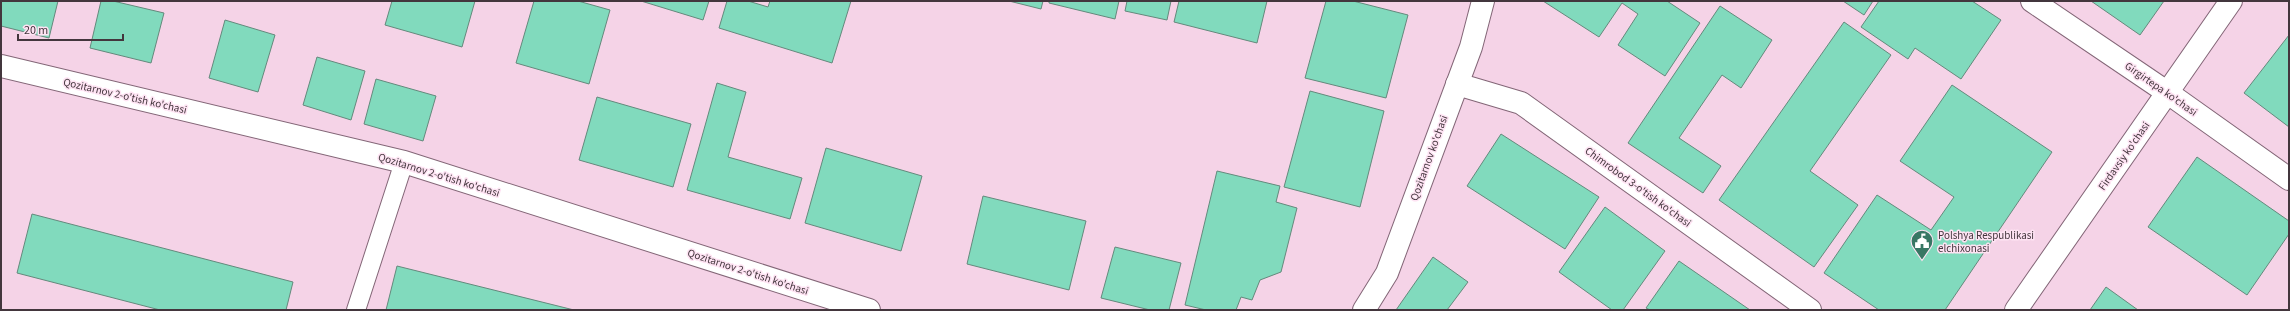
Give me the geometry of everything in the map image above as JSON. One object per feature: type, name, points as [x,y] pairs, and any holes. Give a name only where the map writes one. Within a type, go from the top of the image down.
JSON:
[{"type":"street","name":"Qozitarnov ko'chasi","points":[[1364,310],[1387,273],[1471,46],[1484,1]]},
{"type":"street","name":"Girgirtepa ko'chasi","points":[[2032,1],[2168,93],[2289,179]]},
{"type":"street","name":"Firdavsiy ko'chasi","points":[[2016,310],[2231,1]]},
{"type":"street","name":"Qozitarnov 2-o'tish ko'chasi","points":[[1,66],[404,162],[869,310]]},
{"type":"street","name":"Chimrobod 3-o'tish ko'chasi","points":[[1457,84],[1521,104],[1810,310]]},
{"type":"lane","points":[[356,310],[404,162]]},
{"type":"building","points":[[1,1],[58,1],[49,38],[1,26]]},
{"type":"building","points":[[101,1],[113,1],[164,13],[151,63],[90,48]]},
{"type":"building","points":[[392,1],[475,1],[462,47],[385,25]]},
{"type":"building","points":[[534,1],[578,1],[610,10],[589,84],[516,63]]},
{"type":"building","points":[[641,1],[709,1],[703,20]]},
{"type":"building","points":[[727,1],[748,1],[768,7],[770,1],[851,1],[832,63],[719,28]]},
{"type":"building","points":[[1009,1],[1043,1],[1041,9]]},
{"type":"building","points":[[1049,1],[1119,1],[1115,19],[1049,3]]},
{"type":"building","points":[[1127,1],[1171,1],[1167,20],[1125,11]]},
{"type":"building","points":[[1179,1],[1267,1],[1257,43],[1174,22]]},
{"type":"building","points":[[1326,1],[1353,1],[1408,15],[1386,98],[1305,78]]},
{"type":"building","points":[[1543,1],[1667,1],[1700,23],[1665,76],[1618,45],[1638,14],[1622,3],[1599,37]]},
{"type":"building","points":[[1843,1],[1873,1],[1864,15]]},
{"type":"building","points":[[1879,1],[1972,1],[2001,20],[1961,79],[1915,48],[1908,59],[1861,27]]},
{"type":"building","points":[[2091,1],[2164,1],[2140,35]]},
{"type":"building","points":[[1720,6],[1772,40],[1741,88],[1722,75],[1679,138],[1721,166],[1703,193],[1628,143]]},
{"type":"building","points":[[225,20],[275,35],[258,92],[209,78]]},
{"type":"building","points":[[1844,22],[1891,55],[1810,171],[1858,205],[1814,267],[1719,200]]},
{"type":"building","points":[[2289,35],[2289,127],[2244,93]]},
{"type":"building","points":[[317,57],[365,71],[351,120],[303,105]]},
{"type":"building","points":[[376,79],[436,96],[423,141],[364,124]]},
{"type":"building","points":[[717,83],[746,92],[728,157],[802,178],[790,219],[687,190]]},
{"type":"building","points":[[1952,85],[2052,152],[1945,310],[1879,310],[1824,273],[1877,195],[1931,230],[1954,197],[1900,161]]},
{"type":"building","points":[[1310,91],[1384,111],[1360,207],[1284,187]]},
{"type":"building","points":[[597,97],[691,124],[673,187],[579,160]]},
{"type":"building","points":[[1501,134],[1599,197],[1565,249],[1467,186]]},
{"type":"building","points":[[826,148],[922,176],[901,251],[805,223]]},
{"type":"building","points":[[2197,157],[2289,221],[2289,234],[2247,295],[2148,227]]},
{"type":"building","points":[[1217,171],[1280,186],[1276,202],[1297,208],[1281,272],[1260,280],[1252,300],[1241,297],[1236,310],[1206,310],[1185,305]]},
{"type":"building","points":[[983,196],[1086,221],[1069,290],[967,264]]},
{"type":"building","points":[[1605,207],[1665,251],[1623,310],[1612,310],[1559,272]]},
{"type":"building","points":[[32,214],[293,282],[286,310],[160,310],[17,273]]},
{"type":"building","points":[[1115,247],[1181,263],[1169,310],[1150,310],[1101,298]]},
{"type":"building","points":[[1433,257],[1468,282],[1447,310],[1396,310]]},
{"type":"building","points":[[1679,261],[1750,310],[1650,310],[1646,308]]},
{"type":"building","points":[[397,266],[574,310],[386,310]]},
{"type":"building","points":[[2106,287],[2138,310],[2090,310]]},
{"type":"place","name":"Polshya Respublikasi elchixonasi","points":[[1922,260]]}]
